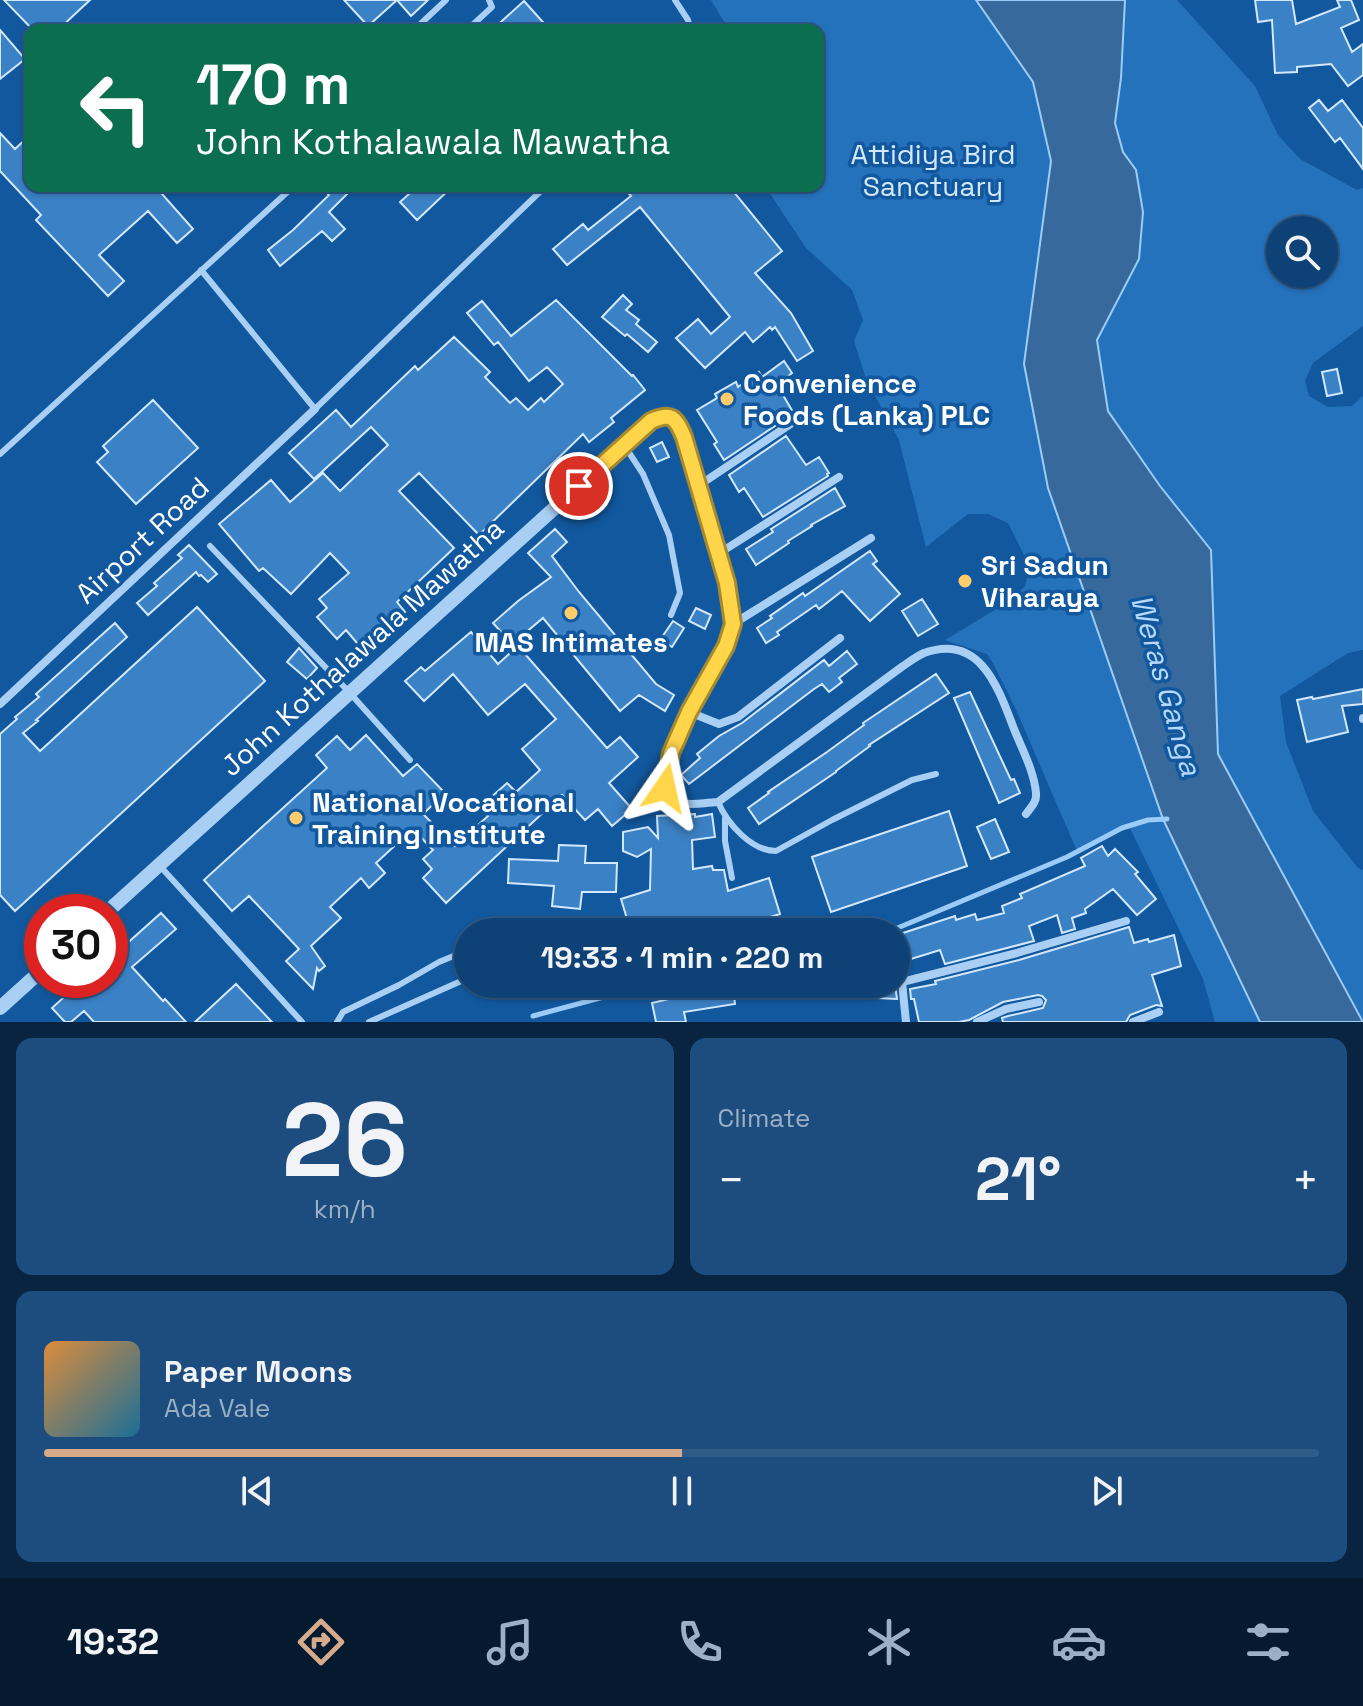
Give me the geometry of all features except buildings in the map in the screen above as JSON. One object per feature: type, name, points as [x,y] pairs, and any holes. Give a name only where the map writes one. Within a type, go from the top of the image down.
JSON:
[{"type":"street","name":"Airport Road","points":[[0,704],[315,409]]},
{"type":"street","points":[[698,486],[807,413]]},
{"type":"street","points":[[651,421],[665,416],[678,422],[727,583],[733,624],[726,646],[689,712],[671,753],[665,788],[671,797],[680,804],[718,802],[923,653],[948,649],[970,653],[1001,693],[1037,795],[1026,814]]},
{"type":"street","name":"John Kothalawala Mawatha","points":[[127,894],[651,421]]},
{"type":"street","points":[[718,554],[839,477]]},
{"type":"street","points":[[733,624],[871,538]]},
{"type":"street","points":[[689,712],[719,724],[738,717],[840,638]]},
{"type":"street","points":[[906,1022],[902,982],[1126,921]]},
{"type":"street","points":[[0,1008],[24,986]]},
{"type":"street","points":[[977,1022],[1006,1009],[1039,1002]]},
{"type":"street","points":[[1133,1022],[1159,1012]]},
{"type":"lane","points":[[420,24],[446,0]]},
{"type":"lane","points":[[474,24],[492,7],[489,0]]},
{"type":"lane","points":[[675,0],[689,24]]},
{"type":"lane","points":[[0,454],[287,192]]},
{"type":"lane","points":[[201,270],[315,409],[540,192]]},
{"type":"lane","points":[[624,445],[643,474],[669,535],[680,593],[671,615]]},
{"type":"lane","points":[[210,546],[410,760]]},
{"type":"lane","points":[[725,818],[757,846],[776,851],[912,780],[936,774]]},
{"type":"lane","points":[[718,802],[725,818],[725,841],[732,878]]},
{"type":"lane","points":[[159,865],[302,1022]]},
{"type":"lane","points":[[337,1022],[343,1012],[454,956]]},
{"type":"lane","points":[[369,1022],[454,984]]},
{"type":"green space","name":"Attidiya Bird Sanctuary","points":[[711,0],[975,0],[1033,82],[1051,161],[1024,364],[1048,488],[1163,819],[1260,1022],[1215,1022],[1203,979],[1129,826],[1077,851],[993,663],[987,654],[945,640],[1008,602],[1025,586],[1030,567],[1008,523],[988,514],[968,514],[926,547],[899,440],[866,379],[854,341],[863,320],[852,290],[806,248],[769,192],[824,192],[824,24],[725,24]]},
{"type":"green space","points":[[1125,0],[1177,0],[1255,86],[1278,135],[1300,159],[1357,190],[1363,188],[1363,326],[1313,363],[1305,381],[1309,396],[1328,407],[1352,406],[1363,396],[1363,650],[1348,653],[1280,696],[1286,742],[1313,811],[1358,868],[1363,870],[1363,1019],[1218,754],[1211,551],[1160,486],[1108,411],[1097,340],[1139,259],[1143,212],[1136,170],[1123,152],[1115,123]]},
{"type":"water","name":"Weras Ganga","points":[[976,0],[1125,0],[1115,123],[1123,152],[1136,170],[1143,212],[1139,259],[1097,340],[1108,411],[1160,486],[1211,550],[1218,754],[1363,1022],[1260,1022],[1163,819],[1048,488],[1024,364],[1051,161],[1033,82]]},
{"type":"waterway","points":[[910,923],[1067,857],[1122,828],[1148,820],[1167,819]]},
{"type":"waterway","points":[[533,1016],[600,998]]},
{"type":"place","name":"Convenience Foods (Lanka) PLC","points":[[727,399]]},
{"type":"place","name":"Sri Sadun Viharaya","points":[[965,581]]},
{"type":"place","name":"MAS Intimates","points":[[571,613]]},
{"type":"place","name":"National Vocational Training Institute","points":[[296,818]]},
{"type":"route","points":[[579,486],[651,421],[665,416],[678,422],[727,583],[733,624],[726,646],[689,712],[671,753],[665,788]]}]
